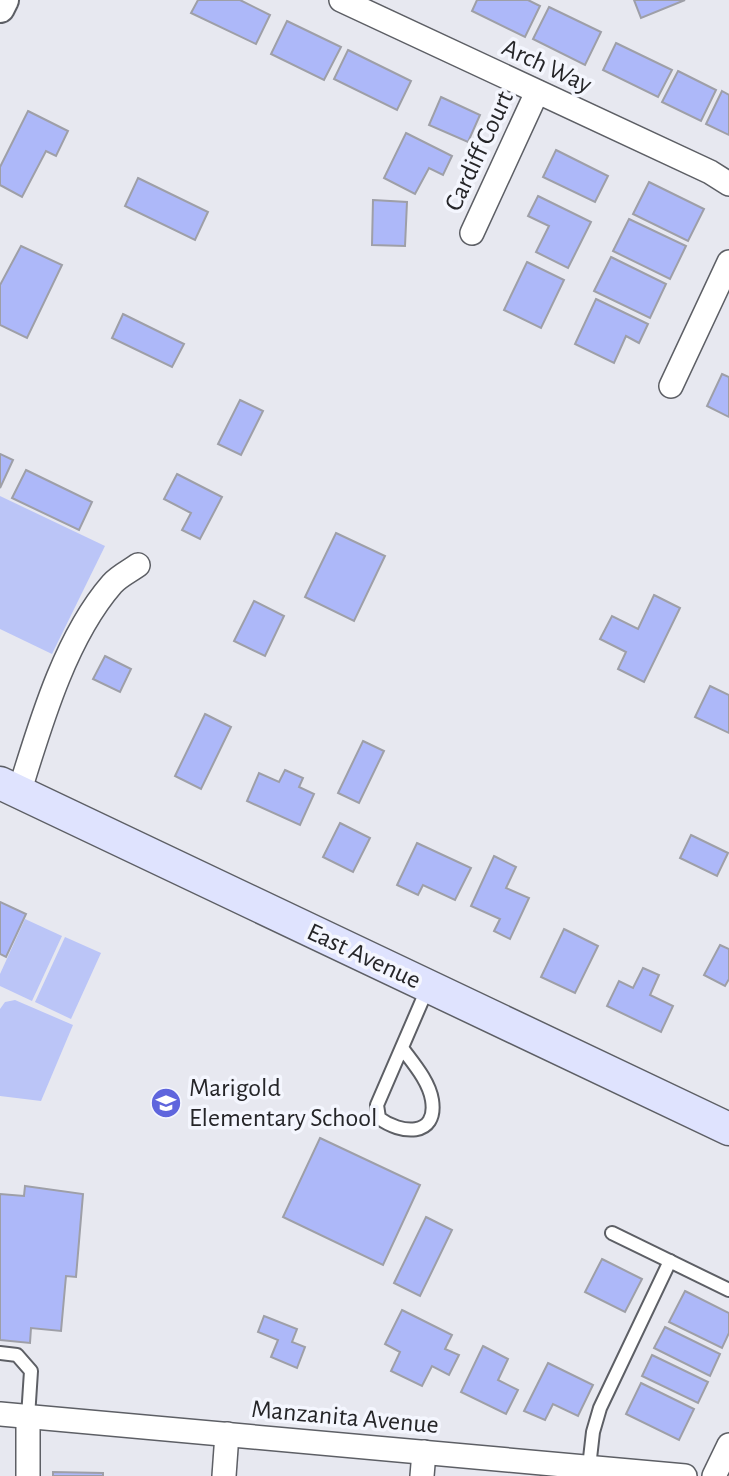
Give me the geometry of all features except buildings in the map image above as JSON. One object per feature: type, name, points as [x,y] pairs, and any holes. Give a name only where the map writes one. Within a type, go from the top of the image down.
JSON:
[{"type":"main road","name":"East Avenue","points":[[9,788],[729,1129]]},
{"type":"street","points":[[0,8],[4,0]]},
{"type":"street","name":"Arch Way","points":[[341,0],[729,184]]},
{"type":"street","name":"Cardiff Court","points":[[472,233],[537,92]]},
{"type":"street","points":[[671,386],[729,262]]},
{"type":"street","points":[[9,788],[36,737],[64,664],[97,603],[114,581],[138,565]]},
{"type":"street","name":"Manzanita Avenue","points":[[0,1414],[589,1467],[624,1473],[685,1476]]},
{"type":"street","points":[[28,1417],[28,1476]]},
{"type":"street","points":[[223,1476],[227,1434]]},
{"type":"street","points":[[714,1476],[729,1444]]},
{"type":"street","points":[[422,1476],[424,1452]]},
{"type":"lane","points":[[402,1048],[423,1076],[432,1101],[431,1118],[423,1127],[394,1130],[379,1118],[377,1105],[428,987]]},
{"type":"lane","points":[[612,1233],[729,1290]]},
{"type":"lane","points":[[589,1467],[593,1432],[600,1408],[670,1261]]},
{"type":"lane","points":[[0,1353],[18,1355],[31,1371],[28,1417]]},
{"type":"shaded area","points":[[0,496],[105,546],[52,654],[0,629]]},
{"type":"shaded area","points":[[25,919],[62,936],[32,1001],[0,986],[0,974]]},
{"type":"shaded area","points":[[65,937],[101,953],[71,1019],[35,1002]]},
{"type":"shaded area","points":[[15,1000],[73,1025],[41,1101],[0,1096],[0,1009],[5,1002]]},
{"type":"place","name":"Marigold Elementary School","points":[[166,1103]]}]
